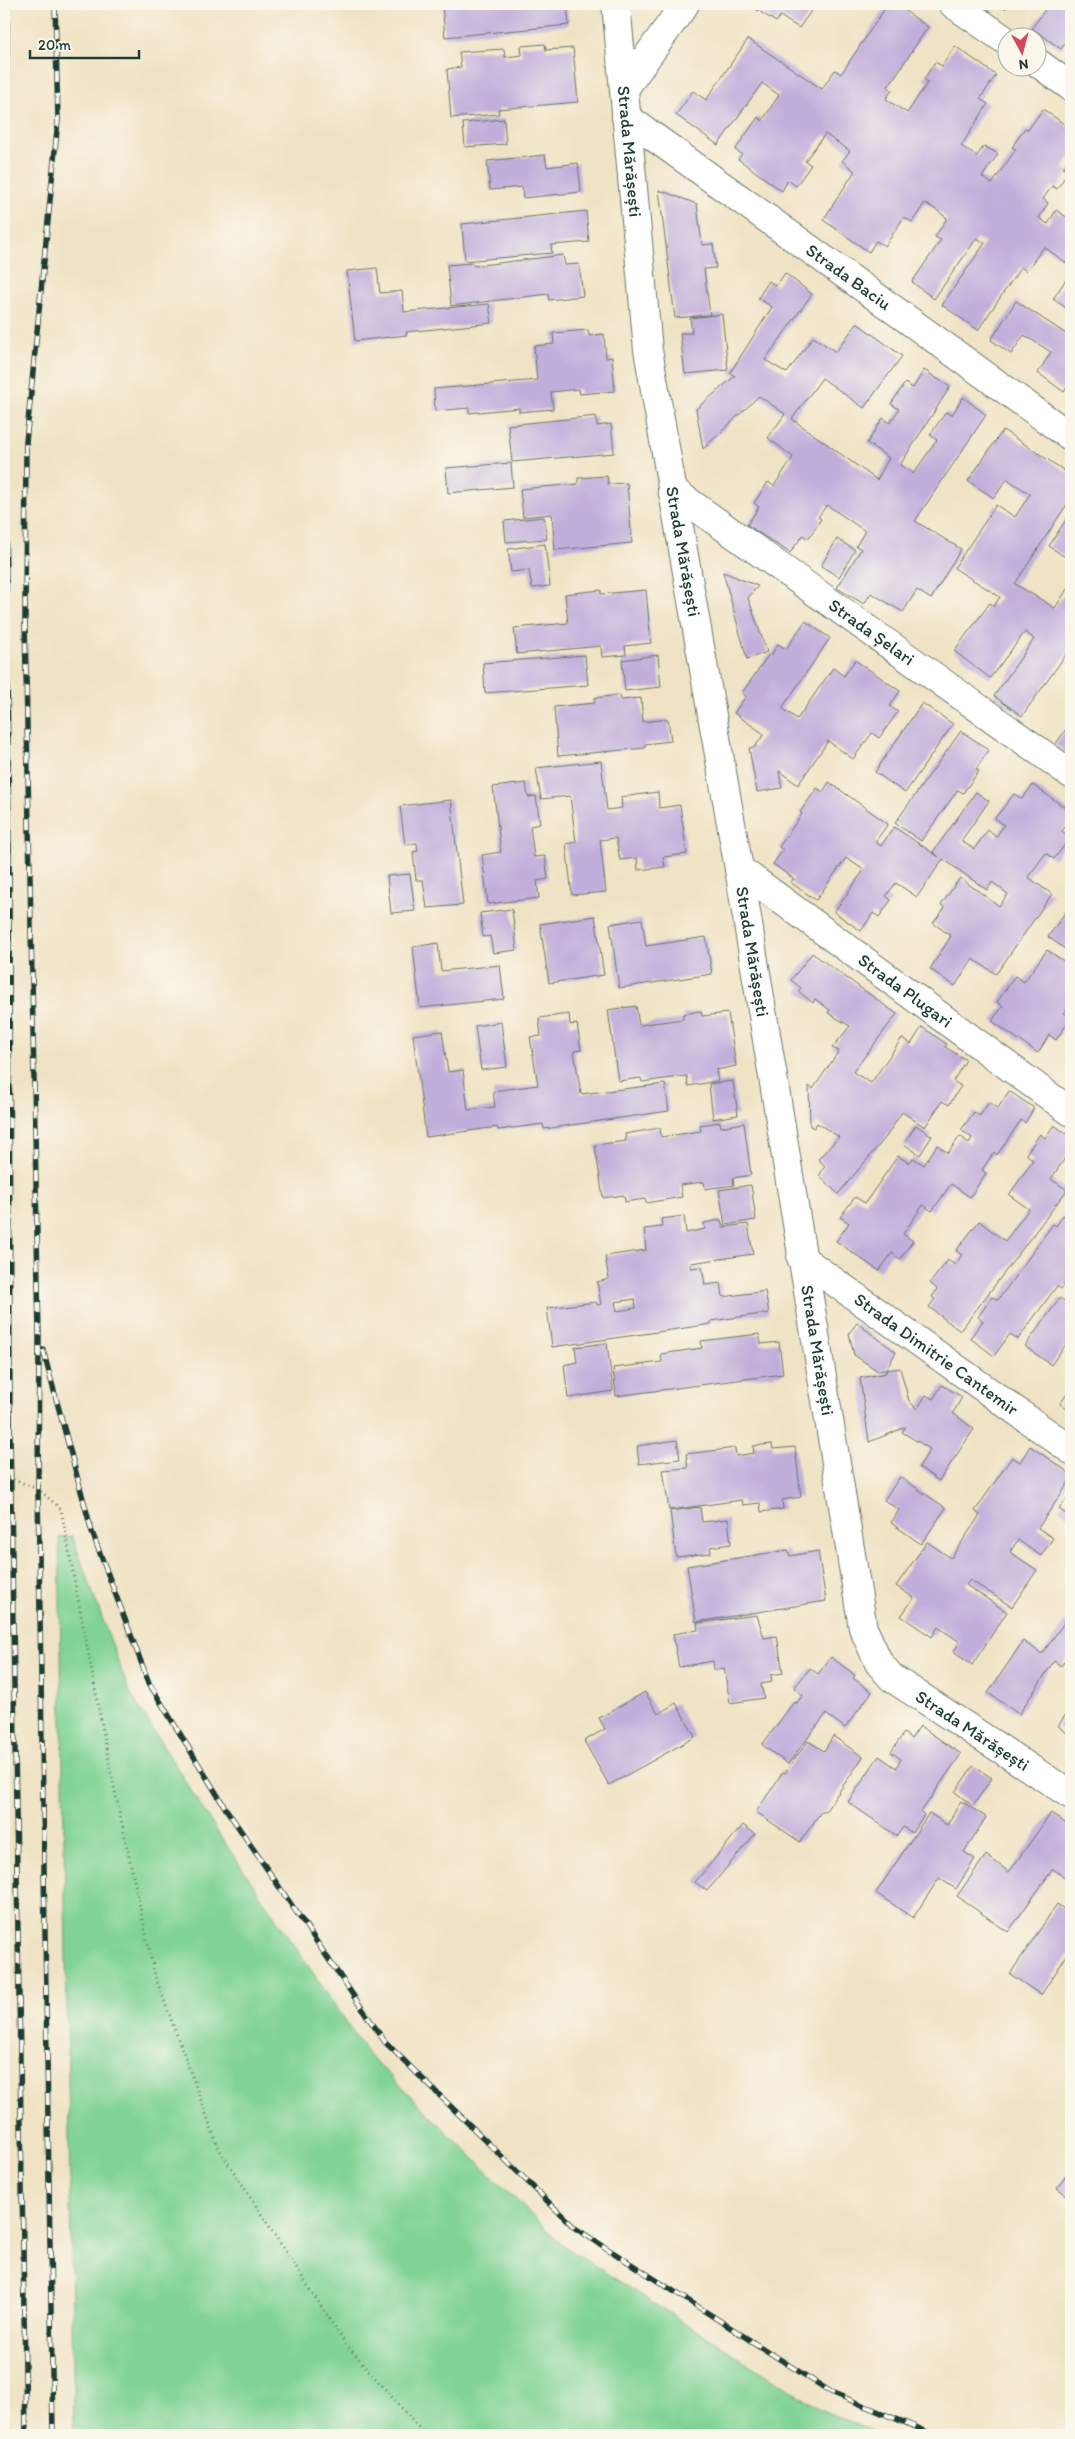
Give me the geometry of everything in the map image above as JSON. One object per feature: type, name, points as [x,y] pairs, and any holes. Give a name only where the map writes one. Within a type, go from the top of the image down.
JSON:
[{"type":"street","name":"Strada Mărășești","points":[[616,4],[648,350],[739,869],[801,1258],[863,1628],[870,1647],[879,1663],[892,1678],[1071,1795]]},
{"type":"street","points":[[624,89],[685,4]]},
{"type":"street","points":[[953,4],[998,35]]},
{"type":"street","points":[[1048,70],[1071,87]]},
{"type":"street","name":"Strada Baciu","points":[[626,117],[1069,429]]},
{"type":"street","name":"Strada Șelari","points":[[672,490],[1071,774]]},
{"type":"street","name":"Strada Plugari","points":[[739,869],[1071,1112]]},
{"type":"street","name":"Strada Dimitrie Cantemir","points":[[801,1258],[1071,1450]]},
{"type":"path","points":[[4,1476],[38,1489],[61,1509],[111,1773],[155,1976],[219,2149],[346,2343],[425,2435]]},
{"type":"green space","points":[[72,1536],[129,1691],[210,1821],[368,2054],[562,2245],[822,2410],[882,2435],[74,2435],[59,1538]]},
{"type":"building","points":[[442,4],[567,4],[569,25],[445,37]]},
{"type":"building","points":[[748,4],[816,4],[799,28],[780,16],[776,22]]},
{"type":"building","points":[[888,4],[895,4],[928,27],[888,87],[892,90],[886,99],[907,113],[928,82],[924,79],[935,62],[942,66],[955,46],[996,75],[980,99],[988,104],[961,146],[977,156],[984,146],[998,154],[982,177],[992,184],[1016,149],[1012,147],[1025,128],[1028,130],[1043,109],[1071,129],[1071,155],[1063,168],[1069,171],[1057,189],[1052,186],[1043,199],[1048,203],[1039,218],[1048,224],[1056,210],[1071,220],[1071,266],[1044,247],[1026,271],[1021,267],[978,330],[942,305],[985,243],[977,238],[934,299],[912,282],[941,240],[935,237],[947,218],[938,211],[925,203],[912,222],[904,217],[885,246],[876,241],[869,252],[823,220],[855,171],[842,161],[850,151],[825,134],[805,161],[811,165],[796,186],[788,180],[782,191],[738,159],[742,154],[735,150],[758,117],[762,121],[779,95],[762,83],[718,145],[676,115],[693,91],[706,100],[748,39],[822,89],[835,70],[841,74]]},
{"type":"building","points":[[998,4],[1009,4],[1005,9]]},
{"type":"building","points":[[1049,4],[1071,4],[1071,34],[1061,49],[1048,40],[1048,28],[1032,28]]},
{"type":"building","points":[[545,44],[546,50],[573,48],[578,102],[498,109],[499,114],[451,118],[447,69],[461,67],[459,52],[504,49],[505,57],[522,55],[521,46]]},
{"type":"building","points":[[504,119],[506,144],[465,147],[463,123]]},
{"type":"building","points":[[545,155],[547,167],[578,163],[581,192],[523,198],[522,187],[490,190],[487,161]]},
{"type":"building","points":[[659,190],[697,204],[702,245],[713,244],[716,268],[704,269],[710,315],[675,318]]},
{"type":"building","points":[[586,211],[589,242],[551,245],[552,253],[465,261],[462,224]]},
{"type":"building","points":[[563,255],[565,265],[579,264],[583,296],[549,300],[548,294],[451,306],[447,265],[472,263],[474,266]]},
{"type":"building","points":[[377,268],[380,293],[402,291],[404,312],[489,304],[492,323],[406,332],[407,335],[355,341],[347,271]]},
{"type":"building","points":[[1071,272],[1071,311],[1053,299]]},
{"type":"building","points":[[785,273],[812,294],[765,360],[787,373],[813,337],[836,352],[857,323],[902,356],[864,408],[822,378],[792,419],[877,480],[889,458],[867,443],[883,418],[890,423],[899,409],[891,404],[905,383],[913,388],[924,370],[950,387],[900,465],[913,474],[937,440],[930,435],[946,412],[952,415],[963,397],[986,415],[915,521],[961,549],[931,599],[917,590],[903,612],[871,593],[864,604],[837,588],[861,549],[856,546],[865,531],[827,505],[818,517],[821,519],[808,539],[803,535],[790,553],[747,525],[759,507],[754,503],[768,482],[774,486],[793,457],[768,438],[785,414],[759,396],[703,449],[696,409],[735,376],[730,373],[772,307],[758,298],[769,281],[776,286]]},
{"type":"building","points":[[1016,301],[1071,337],[1071,381],[1064,392],[1038,373],[1051,352],[1024,335],[1011,354],[991,340]]},
{"type":"building","points":[[722,314],[728,370],[685,374],[680,333],[692,333],[690,318]]},
{"type":"building","points":[[588,330],[589,336],[604,334],[606,358],[612,357],[615,391],[580,394],[579,389],[551,392],[553,409],[519,412],[519,408],[469,413],[469,408],[435,411],[434,389],[537,380],[534,346],[554,344],[553,333]]},
{"type":"building","points":[[596,416],[597,426],[611,424],[614,453],[512,462],[508,425]]},
{"type":"building","points":[[1003,430],[1071,475],[1071,498],[1015,584],[1055,608],[1071,583],[1071,652],[1069,650],[1022,716],[994,696],[1034,639],[1025,632],[990,678],[954,651],[990,603],[994,606],[1000,597],[954,568],[996,505],[1015,517],[1030,494],[1007,479],[994,498],[968,481]]},
{"type":"building","points":[[511,463],[513,487],[448,493],[446,468]]},
{"type":"building","points":[[607,476],[608,484],[627,483],[632,543],[555,550],[552,514],[523,517],[520,489],[578,484],[578,478]]},
{"type":"building","points":[[1071,512],[1071,561],[1049,546]]},
{"type":"building","points":[[544,517],[547,539],[506,542],[504,521]]},
{"type":"building","points":[[837,539],[855,550],[839,577],[821,566]]},
{"type":"building","points":[[545,544],[550,586],[532,588],[529,570],[511,572],[508,549]]},
{"type":"building","points":[[723,572],[758,586],[748,598],[767,652],[747,659]]},
{"type":"building","points":[[601,590],[601,594],[646,590],[651,643],[625,646],[626,655],[602,657],[601,646],[517,654],[514,628],[568,623],[565,594]]},
{"type":"building","points":[[805,621],[830,638],[782,708],[797,719],[833,668],[844,676],[855,660],[900,691],[890,706],[898,712],[879,738],[872,733],[853,759],[828,741],[798,785],[779,771],[782,788],[757,792],[749,748],[755,747],[764,734],[734,713],[746,696],[742,693],[769,654],[771,656],[778,644],[786,649]]},
{"type":"building","points":[[585,655],[588,685],[485,693],[483,663]]},
{"type":"building","points":[[658,655],[661,687],[625,691],[622,660]]},
{"type":"building","points":[[620,695],[621,700],[641,698],[643,722],[668,719],[671,741],[645,744],[645,748],[558,756],[554,707],[595,703],[594,698]]},
{"type":"building","points":[[922,703],[953,724],[905,793],[875,772]]},
{"type":"building","points":[[1071,722],[1071,756],[1055,745]]},
{"type":"building","points":[[961,731],[989,750],[976,769],[979,771],[963,793],[958,790],[921,841],[895,823]]},
{"type":"building","points":[[601,761],[607,810],[622,808],[621,797],[658,792],[659,808],[680,805],[687,854],[663,857],[665,867],[638,870],[637,858],[620,860],[616,838],[600,840],[606,892],[572,895],[566,844],[576,842],[570,796],[541,799],[536,768]]},
{"type":"building","points":[[829,782],[888,824],[875,842],[881,846],[894,827],[939,857],[933,852],[976,792],[989,801],[961,841],[974,849],[988,830],[996,837],[1004,825],[995,818],[1014,794],[1022,799],[1033,785],[1071,812],[1071,818],[1062,831],[1070,838],[1054,859],[1046,853],[1028,877],[1052,894],[996,974],[973,959],[955,986],[930,969],[951,936],[933,923],[945,908],[941,905],[960,878],[999,906],[1008,894],[992,882],[987,890],[943,859],[917,897],[896,883],[886,896],[891,900],[879,917],[873,913],[861,931],[834,912],[864,870],[846,858],[816,900],[790,882],[794,879],[773,864],[783,850],[779,847],[802,814],[800,812],[817,788],[823,792]]},
{"type":"building","points":[[526,783],[528,797],[536,796],[540,824],[530,826],[534,857],[545,856],[548,879],[537,881],[539,898],[488,904],[482,855],[501,852],[493,787]]},
{"type":"building","points":[[451,800],[463,905],[427,908],[423,880],[416,880],[413,852],[418,851],[417,843],[405,845],[400,806]]},
{"type":"building","points":[[410,874],[415,911],[391,913],[387,876]]},
{"type":"building","points":[[1071,904],[1071,953],[1048,937]]},
{"type":"building","points":[[512,909],[517,950],[493,953],[490,936],[483,937],[480,913]]},
{"type":"building","points":[[595,916],[604,975],[549,983],[540,924]]},
{"type":"building","points":[[642,919],[646,946],[706,937],[712,974],[619,988],[610,924]]},
{"type":"building","points":[[438,943],[441,971],[500,965],[504,999],[420,1008],[413,947]]},
{"type":"building","points":[[1047,950],[1071,966],[1071,1003],[1064,1013],[1071,1018],[1056,1040],[1049,1035],[1038,1053],[992,1021],[1003,1006],[997,1002],[1015,976],[1024,982]]},
{"type":"building","points":[[812,953],[897,1014],[853,1072],[871,1083],[902,1038],[911,1044],[922,1027],[947,1044],[945,1047],[966,1060],[953,1081],[961,1086],[949,1105],[942,1101],[925,1127],[902,1112],[886,1137],[838,1194],[819,1176],[825,1166],[818,1159],[839,1137],[817,1123],[814,1128],[810,1126],[809,1086],[813,1089],[839,1051],[832,1048],[850,1026],[828,1013],[830,1010],[815,999],[813,1003],[798,991],[801,988],[791,980]]},
{"type":"building","points":[[636,1006],[639,1025],[683,1019],[683,1014],[701,1011],[702,1016],[728,1013],[736,1066],[716,1070],[718,1081],[688,1086],[687,1076],[642,1082],[641,1078],[618,1081],[608,1010]]},
{"type":"building","points":[[569,1014],[570,1025],[577,1024],[581,1050],[574,1051],[581,1094],[665,1084],[669,1111],[544,1129],[543,1124],[498,1130],[497,1127],[426,1137],[413,1035],[442,1031],[448,1072],[463,1070],[468,1110],[495,1107],[493,1091],[538,1085],[530,1037],[541,1036],[539,1018]]},
{"type":"building","points":[[501,1022],[507,1067],[481,1070],[475,1026]]},
{"type":"building","points":[[733,1081],[738,1115],[713,1119],[709,1084]]},
{"type":"building","points":[[1009,1091],[1034,1108],[1025,1123],[1021,1120],[997,1155],[994,1152],[982,1170],[986,1173],[970,1197],[951,1184],[932,1211],[923,1205],[903,1234],[913,1241],[900,1259],[892,1253],[879,1271],[836,1241],[849,1223],[840,1217],[855,1197],[865,1203],[898,1156],[909,1163],[913,1158],[924,1165],[937,1145],[948,1153],[960,1136],[969,1143],[972,1138],[961,1130],[974,1112],[980,1116],[989,1102],[998,1108]]},
{"type":"building","points":[[720,1122],[721,1127],[744,1123],[751,1175],[733,1178],[734,1185],[705,1189],[704,1182],[680,1185],[682,1197],[646,1203],[645,1199],[625,1202],[624,1195],[603,1198],[595,1145],[626,1141],[625,1134],[660,1128],[661,1137],[701,1131],[700,1125]]},
{"type":"building","points":[[916,1125],[932,1136],[920,1155],[904,1144]]},
{"type":"building","points":[[1054,1125],[1071,1137],[1071,1149],[1051,1179],[1067,1190],[960,1331],[929,1307],[935,1299],[932,1297],[937,1289],[930,1283],[948,1260],[955,1265],[962,1255],[956,1251],[979,1221],[1005,1241],[1029,1209],[1009,1195],[1033,1160],[1026,1154],[1040,1134],[1045,1138]]},
{"type":"building","points":[[751,1185],[756,1220],[725,1225],[719,1190]]},
{"type":"building","points":[[1063,1215],[1071,1221],[1071,1288],[1065,1284],[1061,1289],[1057,1286],[1018,1339],[1010,1334],[994,1356],[970,1338],[983,1321],[978,1317],[992,1297],[998,1300],[1053,1224],[1056,1226]]},
{"type":"building","points":[[684,1216],[686,1233],[705,1229],[704,1223],[721,1220],[723,1227],[748,1224],[753,1254],[691,1263],[691,1268],[702,1267],[705,1285],[721,1283],[723,1297],[765,1291],[769,1313],[711,1321],[711,1324],[552,1347],[547,1308],[596,1302],[597,1305],[601,1304],[597,1282],[609,1279],[605,1256],[646,1250],[644,1229],[662,1227],[661,1219]],"holes":[[[635,1299],[636,1308],[617,1311],[615,1302]]]},
{"type":"building","points":[[1060,1298],[1071,1306],[1071,1337],[1051,1365],[1025,1346]]},
{"type":"building","points":[[857,1323],[896,1352],[886,1370],[878,1371],[854,1355],[849,1333]]},
{"type":"building","points":[[759,1334],[761,1344],[779,1342],[783,1374],[616,1396],[613,1368],[662,1362],[661,1354],[702,1348],[701,1341]]},
{"type":"building","points":[[607,1343],[613,1391],[568,1398],[564,1365],[577,1362],[575,1347]]},
{"type":"building","points":[[900,1368],[909,1401],[917,1409],[926,1395],[933,1399],[942,1385],[962,1397],[953,1413],[974,1429],[939,1481],[919,1467],[930,1449],[902,1432],[906,1427],[869,1442],[860,1378]]},
{"type":"building","points":[[1071,1388],[1071,1412],[1060,1404]]},
{"type":"building","points":[[677,1440],[680,1459],[639,1464],[637,1446]]},
{"type":"building","points":[[772,1444],[773,1449],[795,1447],[801,1497],[782,1500],[783,1509],[761,1512],[760,1503],[743,1505],[742,1500],[669,1510],[663,1470],[688,1468],[686,1454],[735,1448],[736,1456],[754,1453],[753,1446]]},
{"type":"building","points":[[1030,1446],[1071,1474],[1071,1479],[1038,1528],[1053,1538],[1041,1556],[1018,1540],[1010,1552],[1037,1570],[1012,1607],[970,1580],[966,1585],[1007,1612],[972,1665],[953,1652],[960,1642],[938,1627],[932,1637],[901,1616],[914,1598],[896,1586],[927,1542],[951,1558],[980,1515],[975,1511],[1012,1457],[1020,1462]]},
{"type":"building","points":[[900,1477],[946,1508],[921,1544],[891,1523],[899,1510],[884,1500]]},
{"type":"building","points":[[1071,1493],[1071,1518],[1059,1509]]},
{"type":"building","points":[[700,1507],[702,1522],[728,1519],[731,1544],[710,1547],[711,1553],[676,1557],[670,1511]]},
{"type":"building","points":[[788,1550],[790,1556],[818,1551],[826,1601],[696,1622],[687,1566]]},
{"type":"building","points":[[1071,1613],[1071,1652],[1061,1666],[1054,1661],[1019,1714],[988,1693],[1023,1641],[1042,1654]]},
{"type":"building","points":[[757,1615],[764,1638],[777,1636],[783,1673],[771,1675],[772,1682],[761,1684],[764,1698],[730,1703],[724,1668],[714,1670],[713,1661],[679,1667],[673,1634],[698,1630],[697,1623]]},
{"type":"building","points":[[831,1657],[855,1675],[853,1678],[872,1692],[845,1728],[826,1714],[788,1764],[762,1745],[794,1702],[796,1704],[803,1695],[794,1688],[810,1668],[818,1674]]},
{"type":"building","points":[[645,1692],[658,1714],[676,1703],[695,1737],[609,1785],[584,1741],[605,1729],[599,1718]]},
{"type":"building","points":[[1071,1707],[1071,1736],[1058,1726]]},
{"type":"building","points":[[920,1726],[961,1754],[921,1812],[924,1815],[912,1833],[903,1827],[897,1836],[848,1802],[879,1756],[896,1768],[901,1759],[891,1752],[904,1733],[911,1739]]},
{"type":"building","points":[[833,1736],[863,1757],[825,1812],[821,1812],[800,1842],[756,1812],[783,1772],[785,1773],[808,1741],[824,1751]]},
{"type":"building","points":[[973,1766],[992,1778],[973,1806],[955,1792]]},
{"type":"building","points":[[961,1801],[986,1817],[964,1852],[975,1859],[956,1889],[939,1878],[913,1918],[876,1893],[929,1813],[947,1825]]},
{"type":"building","points":[[1051,1813],[1071,1827],[1071,1882],[1053,1869],[1008,1932],[957,1896],[986,1855],[1009,1872]]},
{"type":"building","points":[[743,1825],[755,1834],[707,1891],[695,1882]]},
{"type":"building","points":[[1057,1904],[1067,1911],[1071,1905],[1071,1949],[1041,1995],[1010,1974]]},
{"type":"building","points":[[1071,2169],[1071,2198],[1057,2188]]},
{"type":"railway","points":[[4,367],[7,4]]},
{"type":"railway","points":[[53,2435],[38,1489],[39,1336],[25,620],[26,442],[58,120],[55,4]]},
{"type":"railway","points":[[4,413],[9,846],[10,1432],[26,2435]]},
{"type":"railway","points":[[43,1350],[92,1532],[149,1683],[226,1809],[385,2042],[575,2228],[831,2392],[935,2435]]}]
